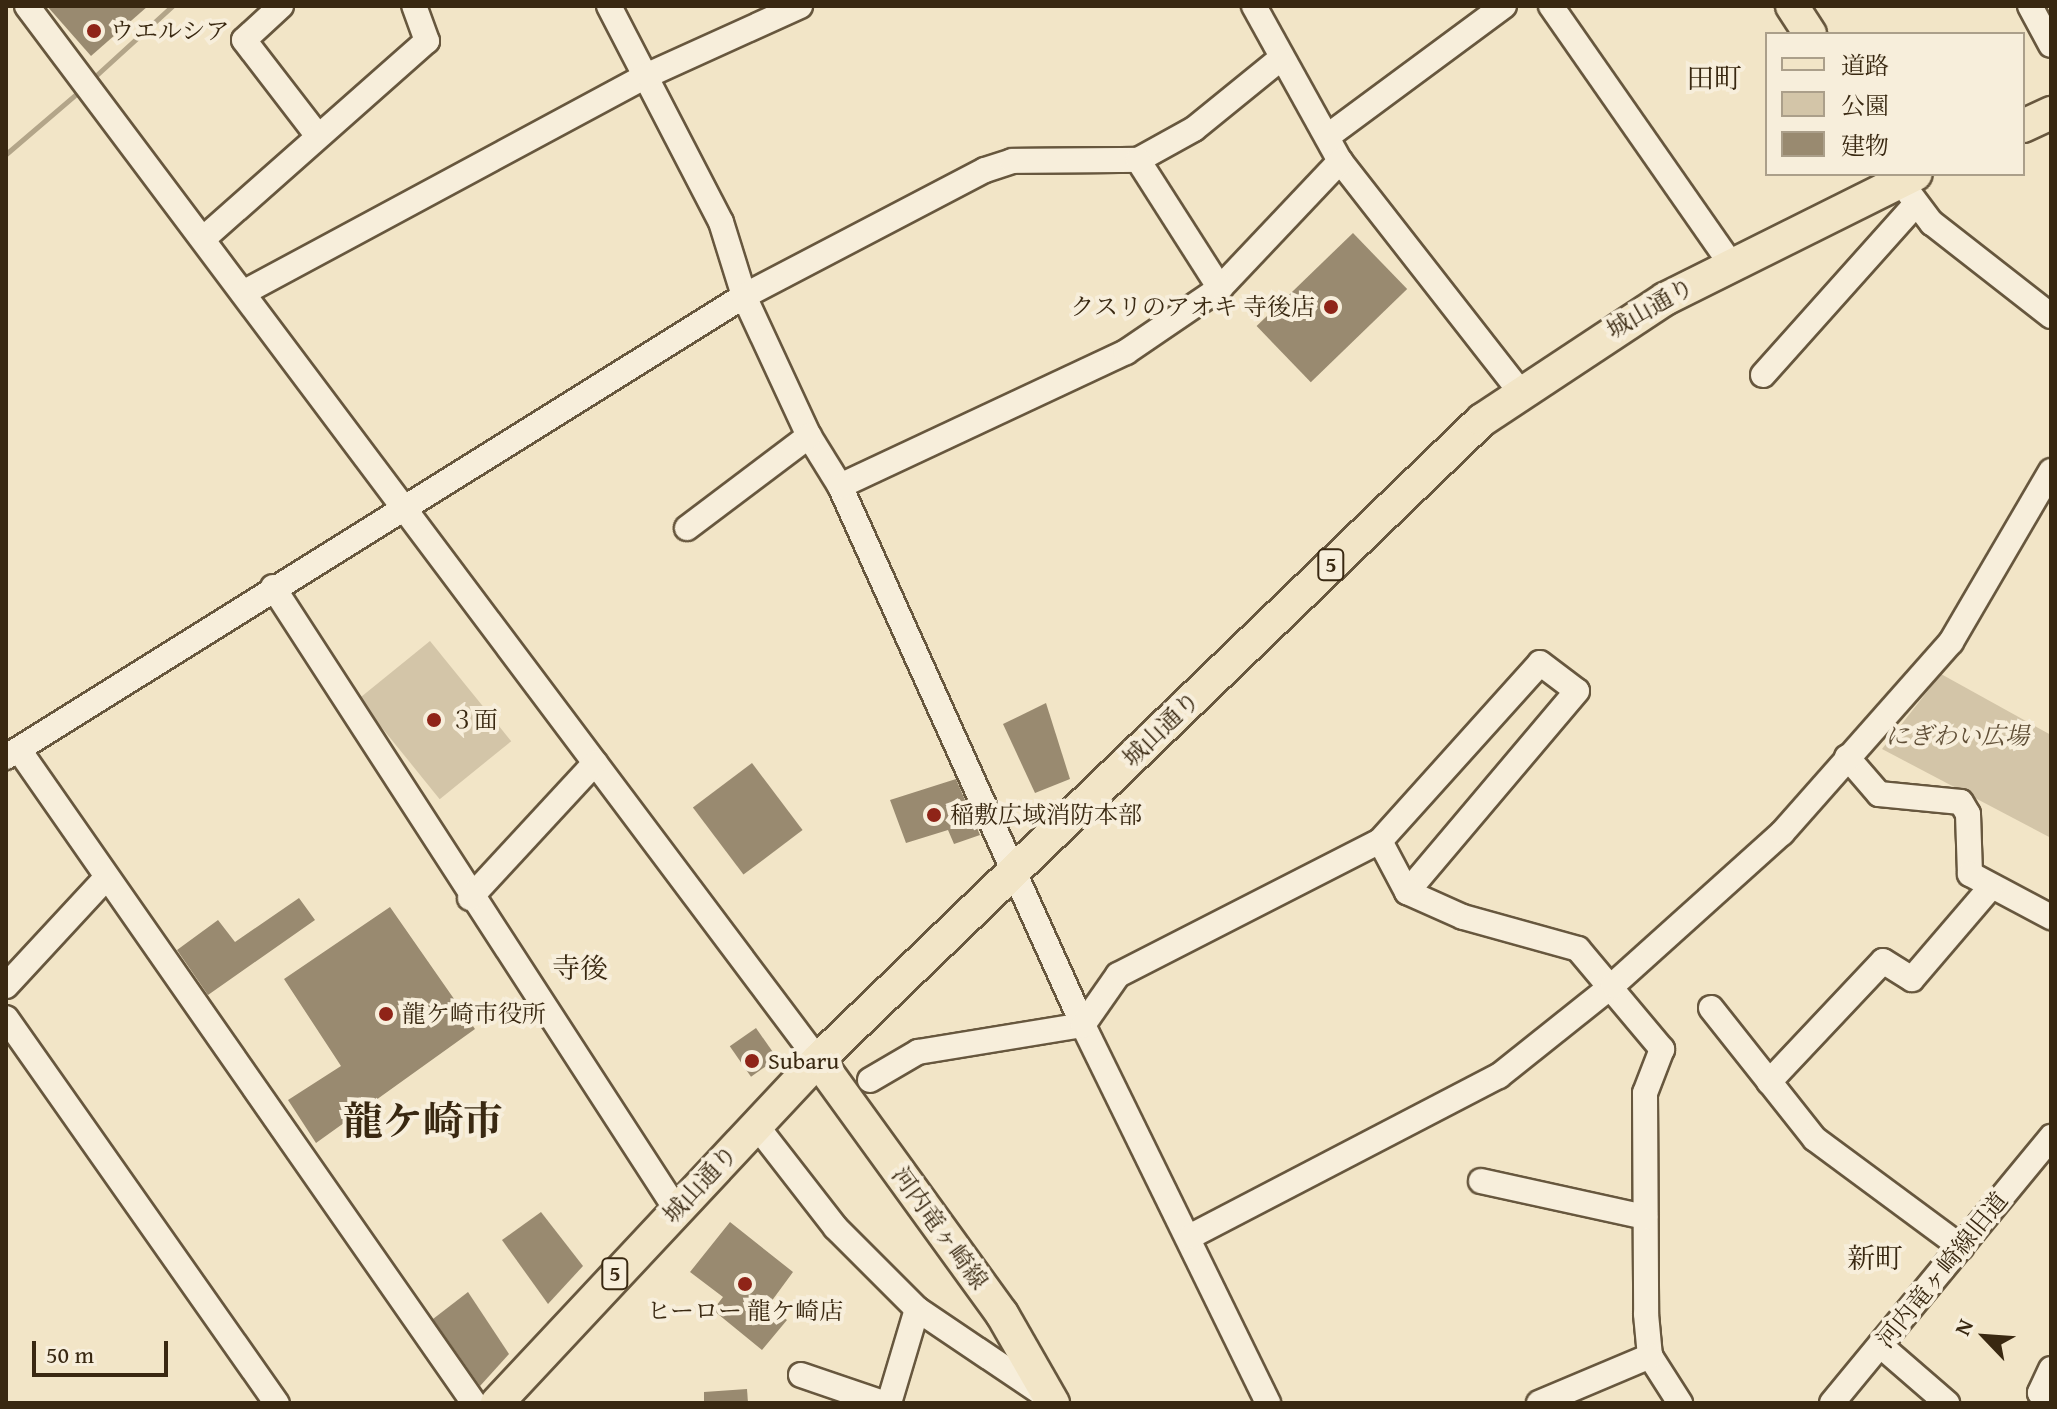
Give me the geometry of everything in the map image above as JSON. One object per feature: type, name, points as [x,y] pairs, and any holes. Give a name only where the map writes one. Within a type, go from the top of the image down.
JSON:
[{"type":"main road","points":[[1792,6],[1809,32]]},
{"type":"main road","points":[[2025,125],[2051,113]]},
{"type":"main road","name":"城山通り","points":[[497,1403],[818,1060],[1520,391],[1730,263],[1907,183]]},
{"type":"main road","name":"河内竜ヶ崎線","points":[[818,1060],[1002,1314],[1053,1402]]},
{"type":"street","points":[[27,6],[818,1060]]},
{"type":"street","points":[[281,6],[244,40],[318,136]]},
{"type":"street","points":[[203,239],[427,41],[414,6]]},
{"type":"street","points":[[609,6],[648,75],[721,222],[744,296],[809,436],[840,486],[1083,1025],[1191,1236],[1268,1403]]},
{"type":"street","points":[[243,293],[648,75],[800,6]]},
{"type":"street","points":[[1254,6],[1279,60],[1328,136],[1340,161],[1520,391]]},
{"type":"street","points":[[1328,136],[1504,6]]},
{"type":"street","points":[[1551,6],[1730,263]]},
{"type":"street","points":[[2030,6],[2051,45]]},
{"type":"street","points":[[474,1403],[105,879],[12,754],[402,506],[744,296],[1012,161],[1138,160],[1194,129],[1279,60]]},
{"type":"street","points":[[1138,160],[1220,288]]},
{"type":"street","points":[[840,486],[1126,352],[1220,288],[1340,161]]},
{"type":"street","points":[[1763,375],[1907,183],[2051,316]]},
{"type":"street","points":[[687,528],[809,436]]},
{"type":"street","points":[[1191,1236],[1499,1076],[1613,985],[1782,833],[1951,642],[2051,471]]},
{"type":"street","points":[[273,587],[440,836],[440,854],[676,1209]]},
{"type":"street","points":[[870,1080],[918,1052],[1083,1025],[1118,975],[1380,841],[1540,663],[1577,691],[1407,892]]},
{"type":"street","points":[[1847,757],[1879,794],[1961,802],[1968,814],[1964,864],[1990,888],[2051,917]]},
{"type":"street","points":[[470,898],[595,763]]},
{"type":"street","points":[[1380,841],[1407,892],[1463,917],[1578,949],[1613,985],[1662,1049],[1645,1093],[1650,1356],[1680,1403]]},
{"type":"street","points":[[6,986],[105,879]]},
{"type":"street","points":[[1769,1082],[1883,961],[1912,979],[1990,888]]},
{"type":"street","points":[[1711,1008],[1815,1139],[1961,1247]]},
{"type":"street","points":[[6,1018],[277,1403]]},
{"type":"street","points":[[756,1125],[836,1228],[917,1309],[1053,1402]]},
{"type":"street","name":"河内竜ヶ崎線旧道","points":[[1832,1403],[2051,1137]]},
{"type":"street","points":[[1481,1181],[1645,1217]]},
{"type":"street","points":[[801,1375],[886,1403],[917,1309]]},
{"type":"street","points":[[1880,1345],[1947,1403]]},
{"type":"street","points":[[1539,1403],[1650,1356]]},
{"type":"street","points":[[2051,1369],[2040,1393],[2051,1401]]},
{"type":"green space","name":"３面","points":[[430,641],[511,741],[440,799],[359,699]]},
{"type":"green space","name":"にぎわい広場","points":[[1941,674],[2051,735],[2051,838],[1882,749]]},
{"type":"building","name":"ウエルシア","points":[[47,6],[148,6],[91,56]]},
{"type":"building","name":"クスリのアオキ 寺後店","points":[[1353,233],[1407,289],[1311,382],[1257,326]]},
{"type":"building","points":[[1046,703],[1070,779],[1035,793],[1003,724]]},
{"type":"building","points":[[752,763],[803,830],[743,875],[693,808]]},
{"type":"building","name":"稲敷広域消防本部","points":[[956,779],[980,835],[954,844],[948,830],[906,843],[890,800]]},
{"type":"building","points":[[299,898],[315,920],[208,995],[177,950],[218,920],[235,942]]},
{"type":"building","name":"龍ケ崎市役所","points":[[390,907],[475,1029],[316,1143],[288,1100],[341,1066],[284,979]]},
{"type":"building","points":[[756,1028],[777,1058],[751,1077],[730,1046]]},
{"type":"building","points":[[541,1212],[583,1266],[548,1304],[502,1240]]},
{"type":"building","name":"ヒーロー 龍ケ崎店","points":[[730,1222],[793,1272],[768,1306],[787,1320],[762,1350],[713,1310],[723,1297],[690,1272]]},
{"type":"building","points":[[468,1292],[509,1354],[480,1386],[433,1319]]},
{"type":"building","points":[[747,1389],[748,1403],[704,1403],[704,1392]]},
{"type":"waterway","points":[[91,80],[172,6]]},
{"type":"waterway","points":[[6,154],[81,90]]},
{"type":"place","name":"ウエルシア","points":[[94,31]]},
{"type":"place","name":"クスリのアオキ 寺後店","points":[[1331,307]]},
{"type":"place","name":"３面","points":[[434,720]]},
{"type":"place","name":"稲敷広域消防本部","points":[[934,815]]},
{"type":"place","name":"龍ケ崎市役所","points":[[386,1014]]},
{"type":"place","name":"Subaru","points":[[752,1061]]},
{"type":"place","name":"ヒーロー 龍ケ崎店","points":[[745,1284]]},
{"type":"district","name":"田町","points":[[1714,78]]},
{"type":"district","name":"寺後","points":[[580,968]]},
{"type":"district","name":"龍ケ崎市","points":[[423,1121]]},
{"type":"district","name":"新町","points":[[1875,1258]]}]
